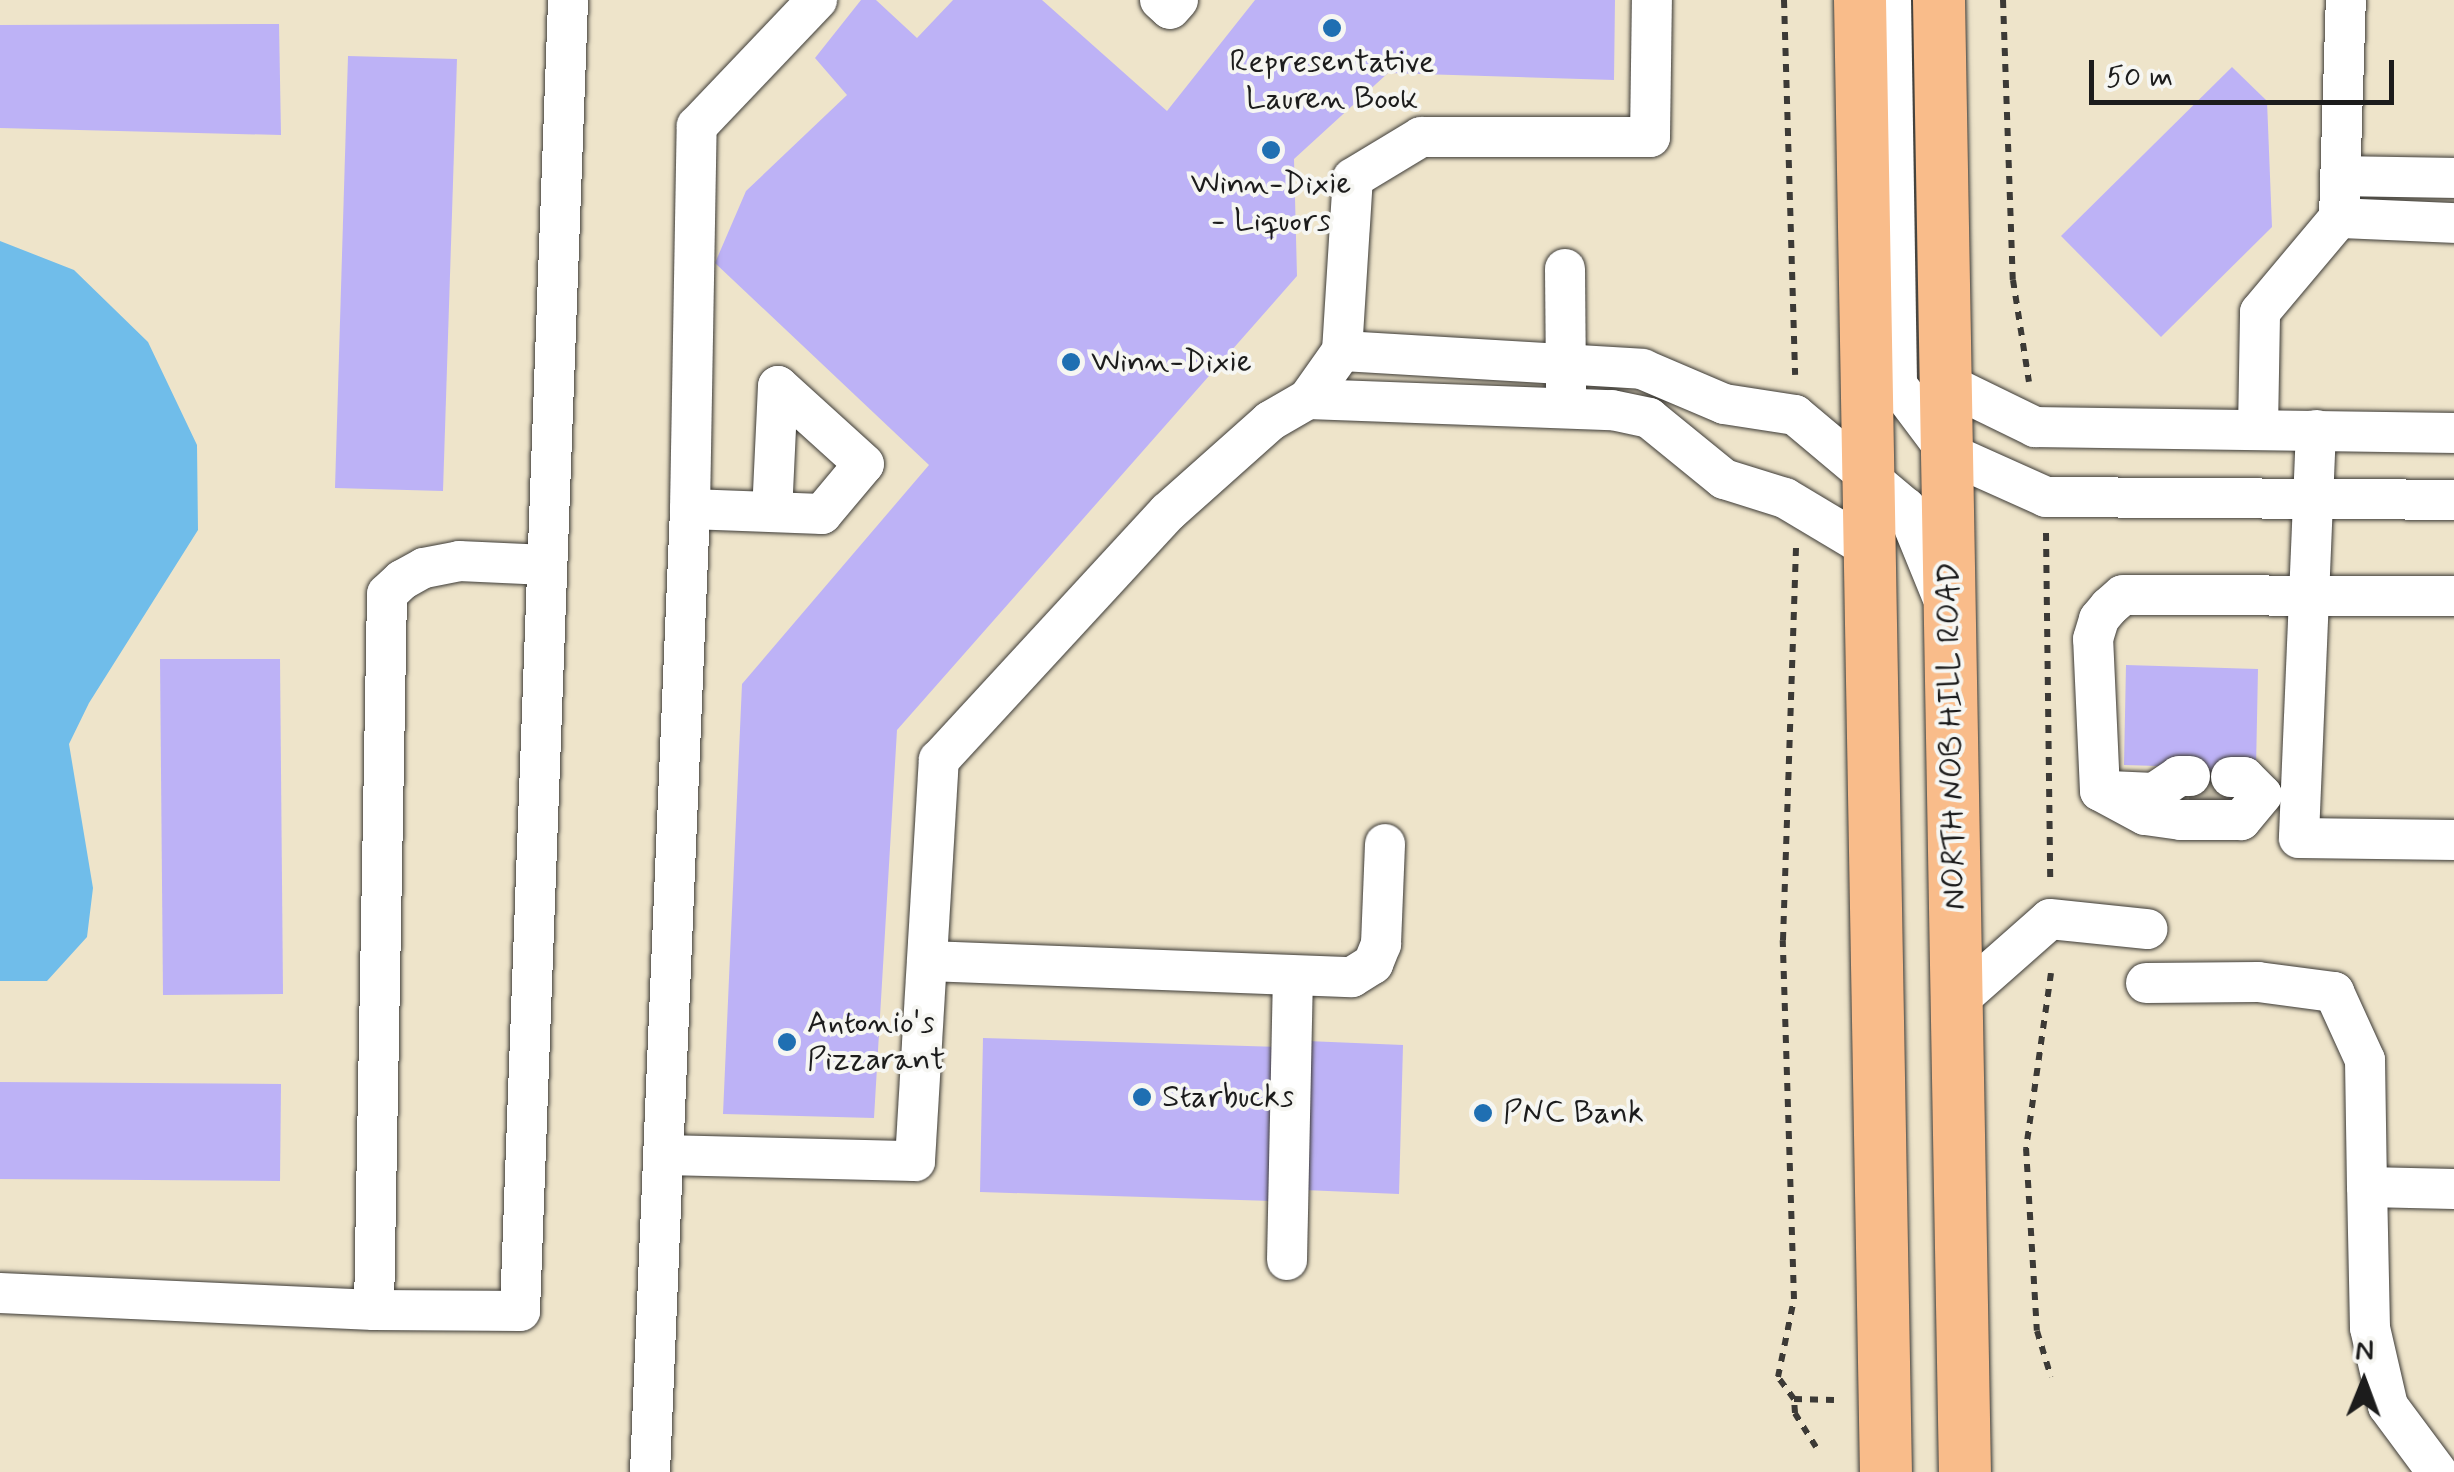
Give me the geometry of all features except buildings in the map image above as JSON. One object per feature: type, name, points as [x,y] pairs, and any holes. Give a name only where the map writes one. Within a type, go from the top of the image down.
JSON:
[{"type":"main road","points":[[1860,0],[1886,1472]]},
{"type":"main road","name":"NORTH NOB HILL ROAD","points":[[1939,0],[1965,1472]]},
{"type":"lane","points":[[0,1293],[374,1310],[520,1311],[568,0]]},
{"type":"lane","points":[[650,1472],[690,509],[698,126],[817,0]]},
{"type":"lane","points":[[1160,0],[1170,9],[1178,0]]},
{"type":"lane","points":[[664,1154],[916,1161],[939,760],[1168,512],[1270,421],[1308,399],[1342,351],[1353,178],[1421,136],[1650,137],[1652,0]]},
{"type":"lane","points":[[1892,0],[1896,386],[1948,454],[2046,497],[2454,500]]},
{"type":"lane","points":[[2258,430],[2260,312],[2339,218],[2346,0]]},
{"type":"lane","points":[[2340,176],[2454,178]]},
{"type":"lane","points":[[2339,218],[2454,223]]},
{"type":"lane","points":[[1565,269],[1566,409]]},
{"type":"lane","points":[[1342,351],[1642,370],[1724,404],[1795,415],[1906,508],[1951,618]]},
{"type":"lane","points":[[1947,384],[2035,427],[2454,433]]},
{"type":"lane","points":[[1308,399],[1612,410],[1649,418],[1724,479],[1796,504],[1872,550]]},
{"type":"lane","points":[[2100,791],[2145,814],[2181,820],[2240,820],[2256,790],[2310,592],[2316,430]]},
{"type":"lane","points":[[690,509],[772,512]]},
{"type":"lane","points":[[374,1310],[386,594],[424,568],[459,561],[547,565]]},
{"type":"lane","points":[[2100,791],[2093,639],[2099,619],[2124,595],[2310,592],[2454,596]]},
{"type":"lane","points":[[2100,791],[2178,788]]},
{"type":"lane","points":[[2256,790],[2299,838],[2454,840]]},
{"type":"lane","points":[[928,961],[1352,977],[1373,964],[1381,944],[1385,844]]},
{"type":"lane","points":[[1956,1002],[2050,918],[2147,929]]},
{"type":"lane","points":[[1288,1260],[1293,977]]},
{"type":"lane","points":[[2146,982],[2258,982],[2334,992],[2366,1060],[2370,1328],[2388,1406],[2437,1472]]},
{"type":"lane","points":[[2367,1187],[2454,1189]]},
{"type":"path","points":[[1784,0],[1795,415]]},
{"type":"path","points":[[2003,0],[2013,280],[2035,427]]},
{"type":"path","points":[[2046,497],[2051,975],[2026,1148],[2037,1331],[2051,1377]]},
{"type":"path","points":[[1796,504],[1783,940],[1794,1299],[1778,1377],[1794,1399],[1795,1414],[1816,1447]]},
{"type":"path","points":[[1794,1399],[1834,1400]]},
{"type":"water","points":[[0,241],[74,270],[148,342],[197,445],[198,530],[89,703],[69,744],[93,888],[87,937],[47,981],[0,981]]},
{"type":"tunnel","points":[[2189,794],[2231,794]]},
{"type":"place","name":"Representative Lauren Book","points":[[1332,28]]},
{"type":"place","name":"Winn-Dixie - Liquors","points":[[1271,150]]},
{"type":"place","name":"Winn-Dixie","points":[[1071,362]]},
{"type":"place","name":"Antonio's Pizzarant","points":[[787,1042]]},
{"type":"place","name":"Starbucks","points":[[1142,1097]]},
{"type":"place","name":"PNC Bank","points":[[1483,1113]]}]
